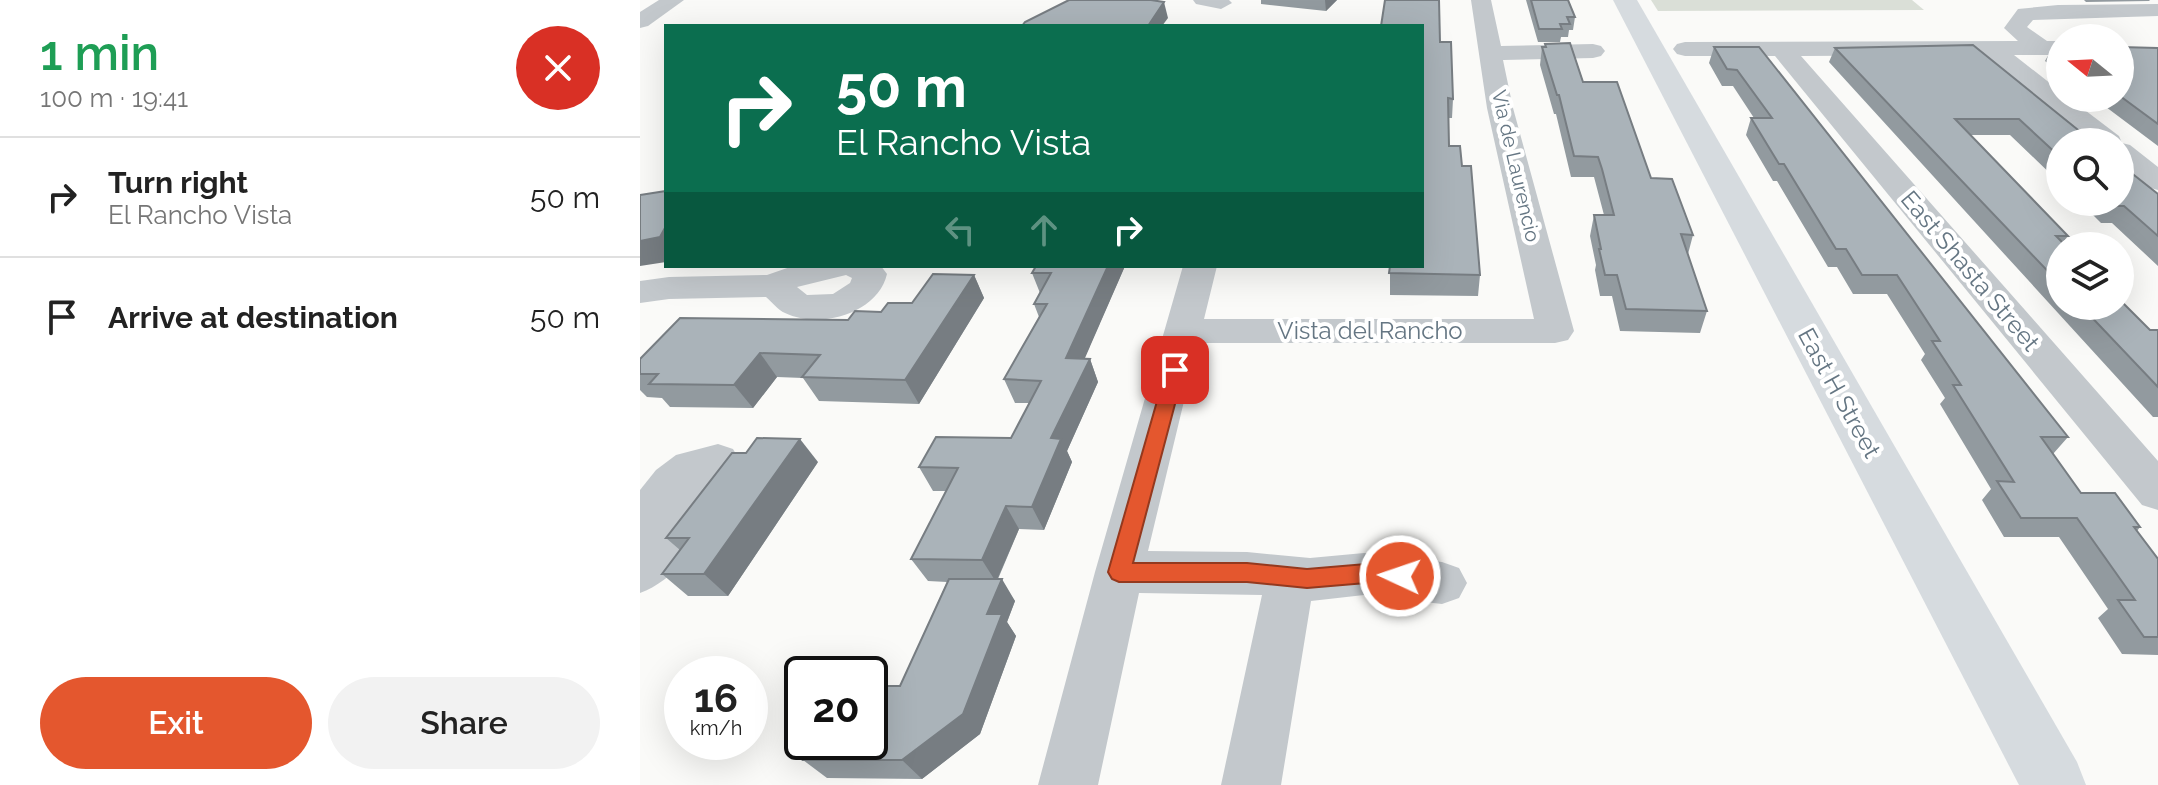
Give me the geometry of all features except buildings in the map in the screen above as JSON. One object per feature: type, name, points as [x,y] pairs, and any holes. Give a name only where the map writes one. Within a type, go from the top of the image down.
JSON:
[{"type":"main road","name":"East H Street","points":[[1625,0],[2054,785]]},
{"type":"street","points":[[640,20],[674,0]]},
{"type":"street","name":"Via de Laurencio","points":[[1481,0],[1500,108],[1555,331]]},
{"type":"street","points":[[2046,45],[2015,28],[2016,23],[2026,14],[2058,11],[2158,10]]},
{"type":"street","points":[[640,11],[643,13],[640,20]]},
{"type":"street","points":[[1990,48],[2091,128]]},
{"type":"street","points":[[1685,49],[2046,48]]},
{"type":"street","name":"East Shasta Street","points":[[1782,49],[2158,492]]},
{"type":"street","points":[[1492,53],[1593,51]]},
{"type":"street","points":[[2134,162],[2158,181]]},
{"type":"street","points":[[640,292],[669,288],[774,286],[790,277],[833,268]]},
{"type":"street","points":[[774,286],[797,305],[833,306],[852,299],[868,286],[870,274],[859,268]]},
{"type":"street","points":[[1068,785],[1119,572],[1200,268]]},
{"type":"street","name":"Vista del Rancho","points":[[1185,331],[1555,331]]},
{"type":"street","points":[[640,526],[679,473],[703,460],[718,461],[724,471],[676,539],[640,572]]},
{"type":"street","points":[[1119,572],[1247,573],[1307,578],[1378,573],[1442,583]]},
{"type":"street","points":[[1251,785],[1288,587],[1307,578]]},
{"type":"shaded area","points":[[1651,0],[1912,0],[1924,10],[1658,11]]},
{"type":"route","points":[[1175,370],[1119,572],[1247,573],[1307,578],[1378,573],[1400,576]]}]
